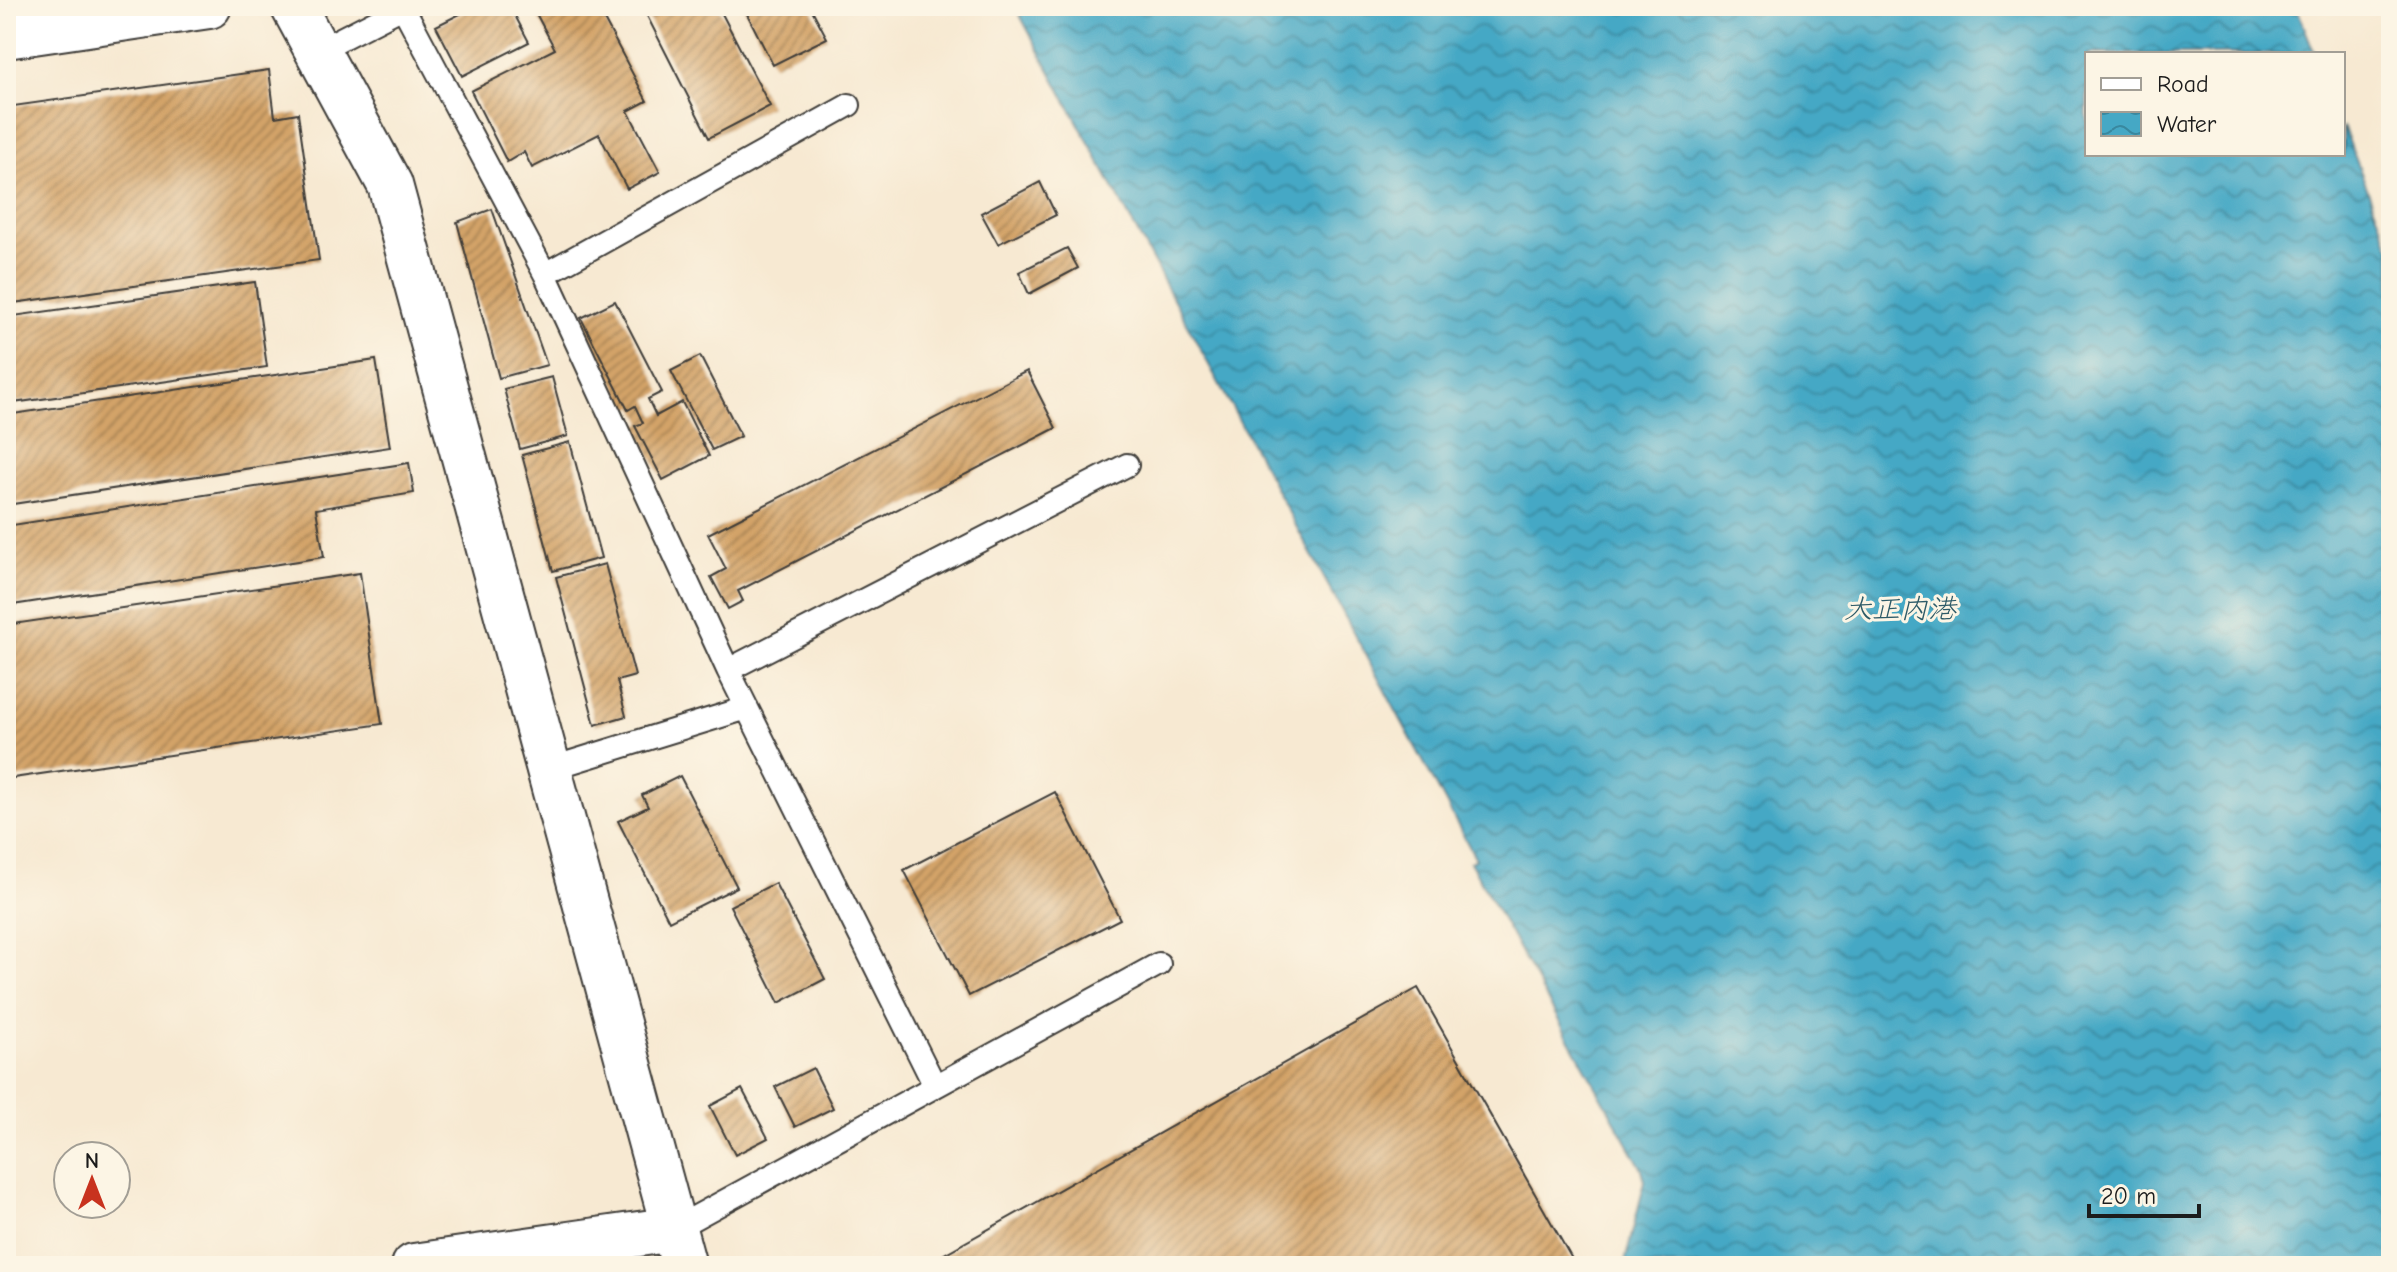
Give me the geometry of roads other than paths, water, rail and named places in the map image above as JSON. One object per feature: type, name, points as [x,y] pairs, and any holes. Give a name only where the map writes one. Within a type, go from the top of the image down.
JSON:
[{"type":"street","points":[[6,36],[209,6]]},
{"type":"street","points":[[293,6],[390,185],[679,1247],[414,1266]]},
{"type":"lane","points":[[317,51],[405,7],[545,274],[728,670],[935,1086]]},
{"type":"lane","points":[[545,274],[849,105]]},
{"type":"lane","points":[[728,670],[1127,465]]},
{"type":"lane","points":[[549,769],[747,708]]},
{"type":"lane","points":[[679,1247],[935,1086],[1159,964]]},
{"type":"water","name":"大正内港","points":[[1015,6],[2296,6],[2314,52],[2085,52],[2085,156],[2345,156],[2345,131],[2391,250],[2391,1266],[1624,1266],[1645,1181],[1642,1169],[1470,862],[1476,859]]}]
